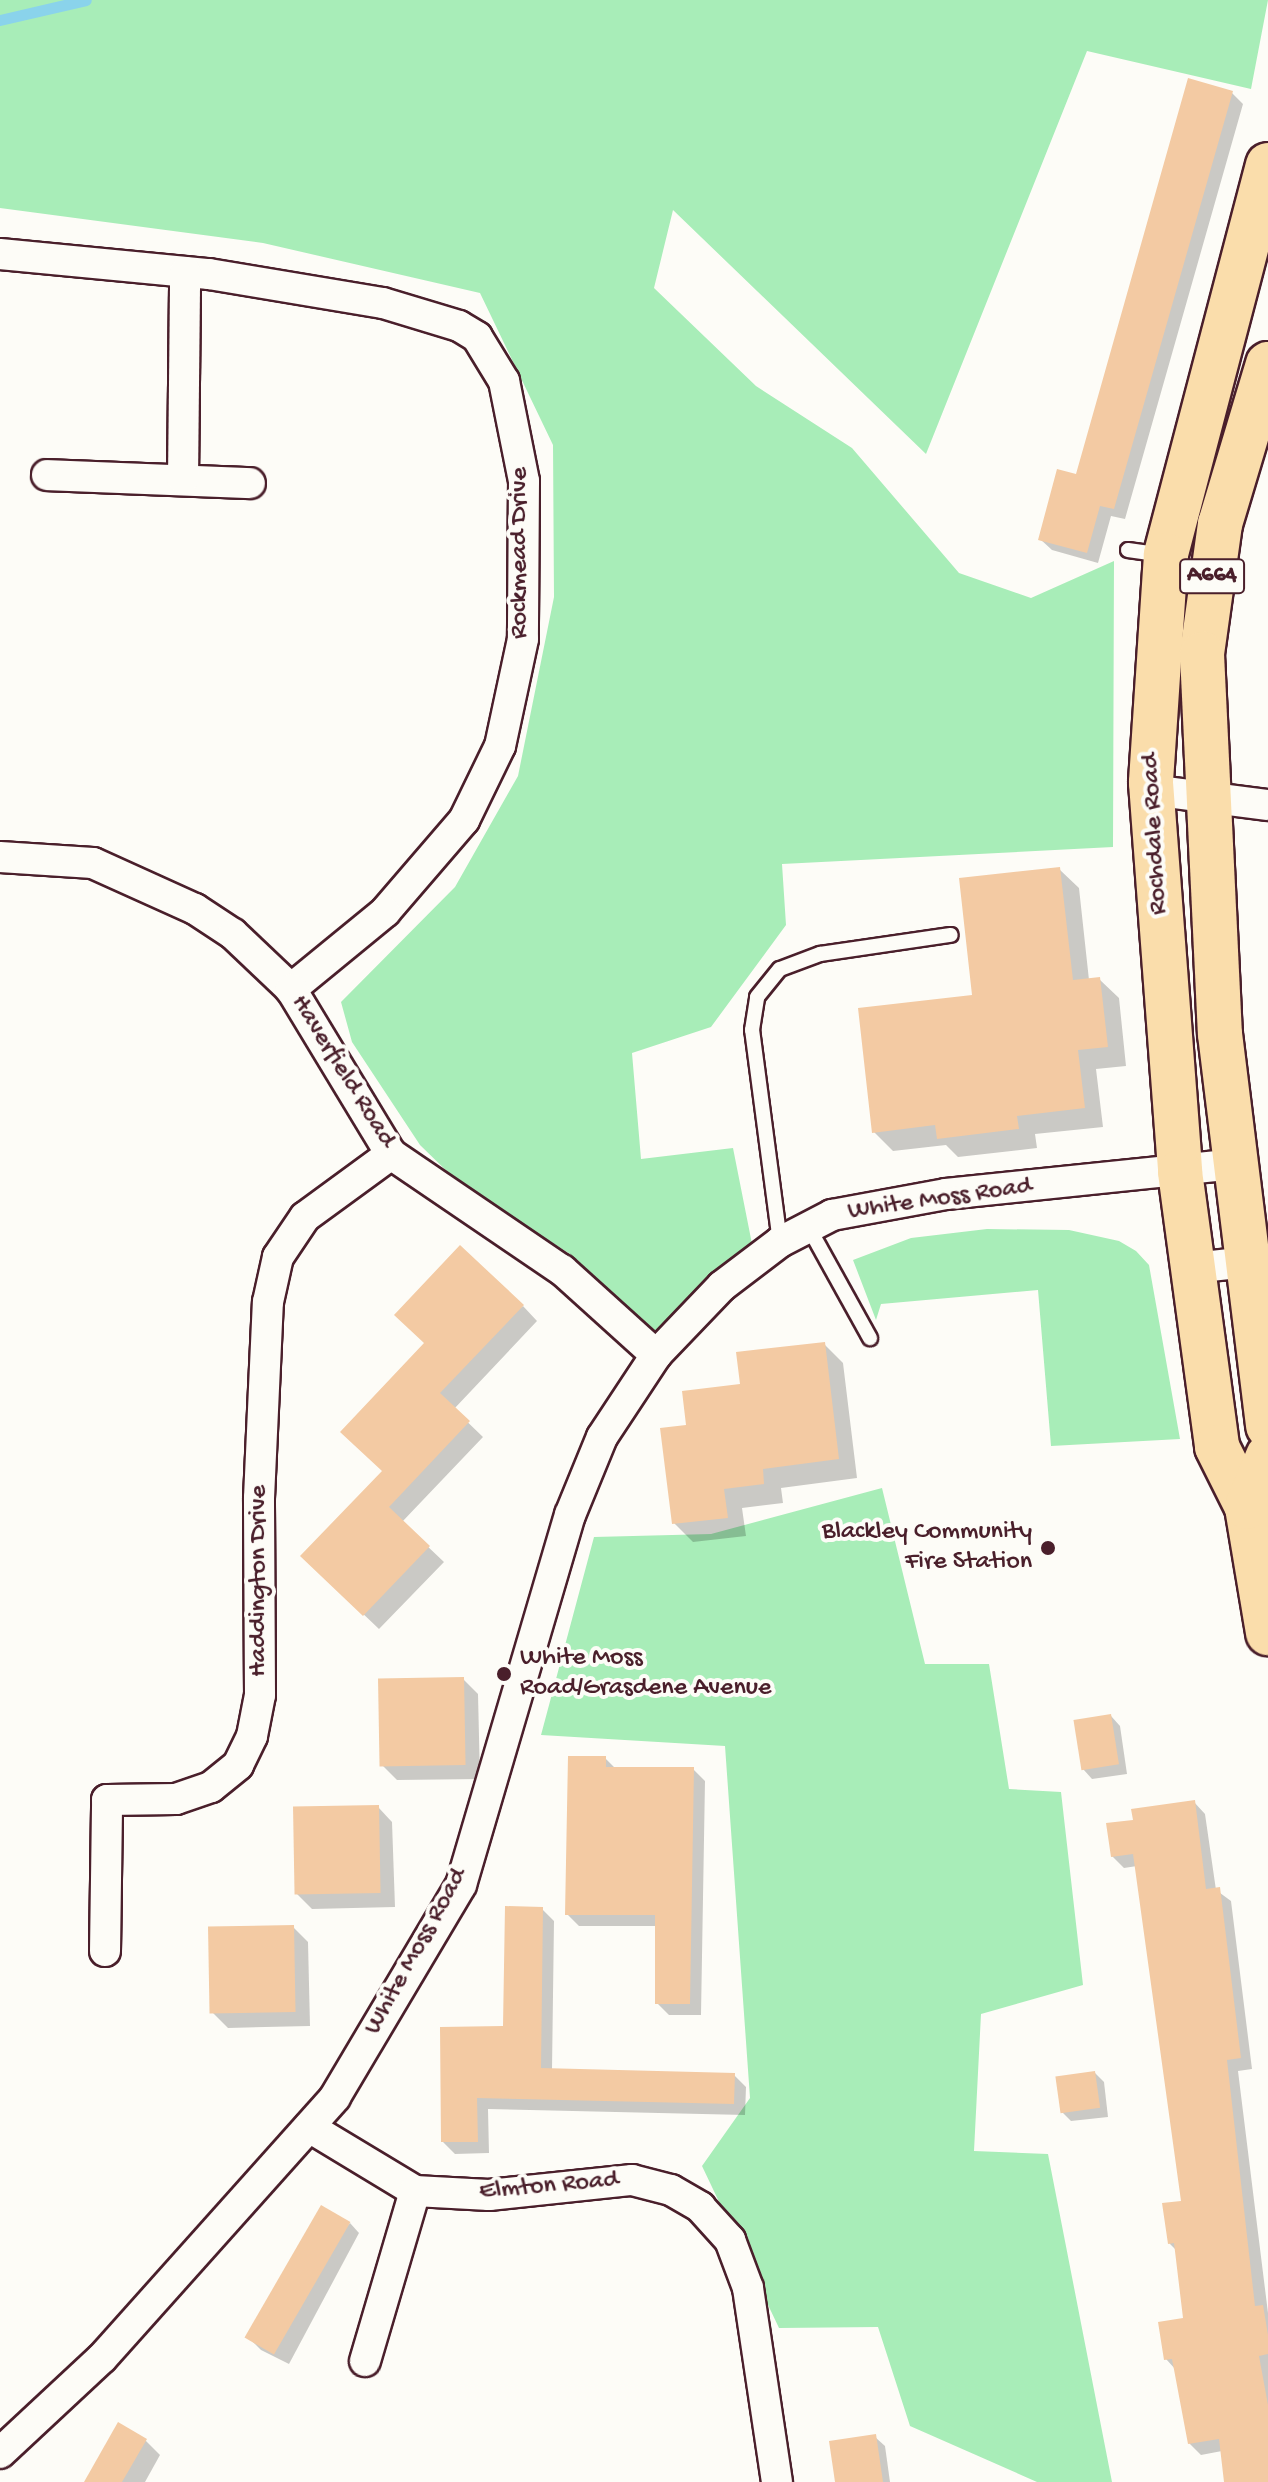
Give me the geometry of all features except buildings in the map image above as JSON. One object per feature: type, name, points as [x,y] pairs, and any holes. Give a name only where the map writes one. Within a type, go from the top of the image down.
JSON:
[{"type":"main road","name":"Rochdale Road","points":[[1268,165],[1147,553],[1151,790],[1180,1172],[1217,1447],[1247,1507],[1268,1633]]},
{"type":"main road","name":"A664","points":[[1268,364],[1220,524],[1202,654],[1220,1034],[1234,1164],[1257,1261],[1268,1426]]},
{"type":"main road","points":[[1247,1507],[1268,1456]]},
{"type":"street","name":"Rockmead Drive","points":[[0,254],[185,272],[383,303],[459,326],[477,337],[504,381],[524,481],[523,639],[500,746],[464,820],[385,912],[291,989]]},
{"type":"street","points":[[183,479],[185,272]]},
{"type":"street","points":[[47,475],[250,483]]},
{"type":"street","points":[[1151,790],[1211,795],[1268,805]]},
{"type":"street","name":"Haverfield Road","points":[[0,857],[93,863],[195,909],[233,934],[291,989],[391,1154],[562,1270],[656,1355]]},
{"type":"street","name":"Haddington Drive","points":[[105,1951],[107,1800],[176,1799],[211,1787],[238,1765],[252,1736],[260,1695],[259,1498],[268,1302],[278,1257],[305,1217],[391,1154]]},
{"type":"street","name":"White Moss Road","points":[[0,2453],[102,2358],[335,2097],[461,1885],[570,1515],[602,1437],[656,1355],[722,1286],[780,1242],[832,1215],[946,1194],[1234,1164]]},
{"type":"street","points":[[1193,1268],[1257,1261]]},
{"type":"street","name":"Elmton Road","points":[[309,2127],[415,2191],[489,2195],[632,2180],[671,2190],[700,2207],[730,2240],[748,2288],[777,2482]]},
{"type":"street","points":[[365,2361],[415,2191]]},
{"type":"lane","points":[[780,1242],[752,1030],[757,997],[780,969],[820,954],[951,935]]},
{"type":"lane","points":[[809,1228],[870,1338]]},
{"type":"green space","points":[[0,0],[1268,0],[1251,89],[1087,51],[926,454],[673,210],[654,288],[756,386],[852,448],[959,573],[1031,598],[1114,561],[1113,847],[782,864],[786,925],[711,1027],[632,1053],[641,1159],[733,1148],[754,1254],[651,1338],[570,1254],[460,1184],[420,1145],[352,1042],[341,1002],[455,887],[518,776],[554,597],[553,445],[480,293],[263,243],[0,208]]},
{"type":"green space","points":[[987,1229],[1069,1230],[1119,1241],[1136,1251],[1149,1265],[1180,1439],[1051,1446],[1038,1290],[881,1304],[876,1320],[853,1260],[911,1238]]},
{"type":"green space","points":[[882,1488],[925,1664],[989,1664],[1009,1789],[1061,1792],[1083,1985],[981,2014],[974,2151],[1048,2154],[1112,2482],[1037,2482],[910,2426],[878,2327],[779,2328],[702,2166],[750,2098],[725,1746],[541,1735],[594,1537],[711,1534]]},
{"type":"waterway","points":[[0,20],[86,0]]},
{"type":"place","name":"Blackley Community Fire Station","points":[[1048,1548]]},
{"type":"place","name":"White Moss Road/Grasdene Avenue","points":[[504,1674]]}]
